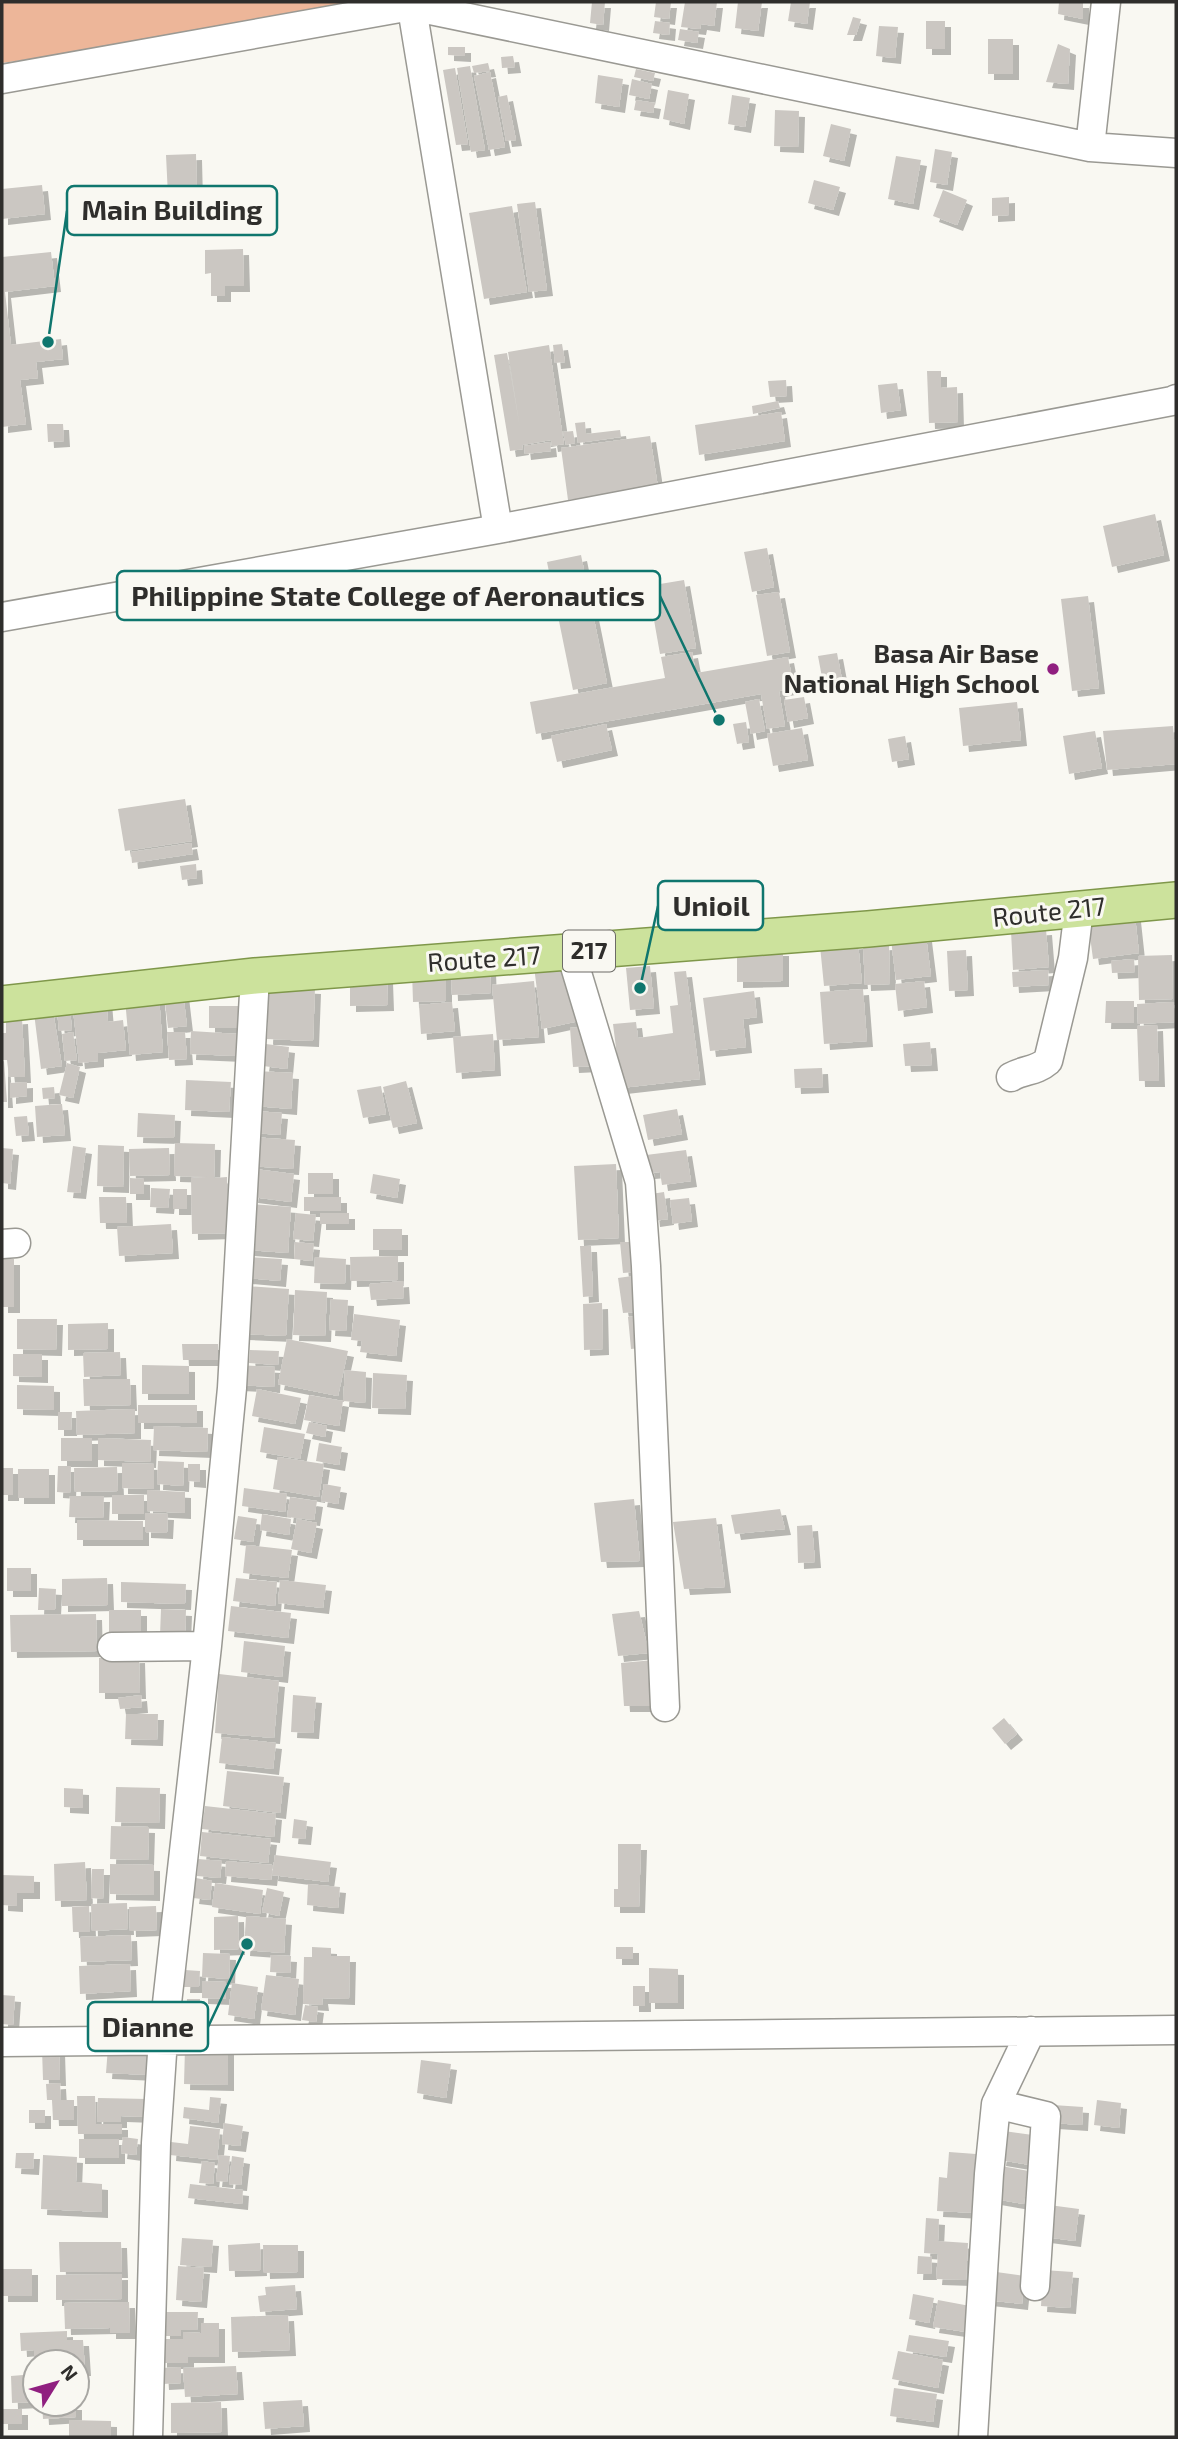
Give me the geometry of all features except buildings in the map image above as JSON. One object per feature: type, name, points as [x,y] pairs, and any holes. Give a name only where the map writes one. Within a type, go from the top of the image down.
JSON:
[{"type":"main road","name":"Route 217","points":[[2,1004],[255,976],[880,928],[1176,900]]},
{"type":"street","points":[[1090,147],[1106,2]]},
{"type":"street","points":[[411,4],[498,529]]},
{"type":"street","points":[[2,79],[411,4],[1090,147],[1176,153]]},
{"type":"street","points":[[2,617],[498,529],[1172,401],[1176,398]]},
{"type":"street","points":[[1011,1077],[1039,1069],[1048,1061],[1073,958],[1079,909]]},
{"type":"street","points":[[571,953],[640,1182],[665,1707]]},
{"type":"street","points":[[148,2437],[156,2143],[163,2039],[208,1646],[232,1388],[255,976]]},
{"type":"street","points":[[112,1647],[208,1646]]},
{"type":"street","points":[[2,2042],[1176,2029]]},
{"type":"street","points":[[973,2437],[989,2174],[996,2104],[1031,2031]]},
{"type":"street","points":[[996,2104],[1046,2116],[1035,2286]]},
{"type":"shaded area","points":[[2,2],[393,2],[394,6],[2,63]]},
{"type":"place","name":"Main Building","points":[[48,342]]},
{"type":"place","name":"Basa Air Base National High School","points":[[1053,669]]},
{"type":"place","name":"Philippine State College of Aeronautics","points":[[719,720]]},
{"type":"place","name":"Unioil","points":[[640,988]]},
{"type":"place","name":"Dianne","points":[[247,1944]]}]
